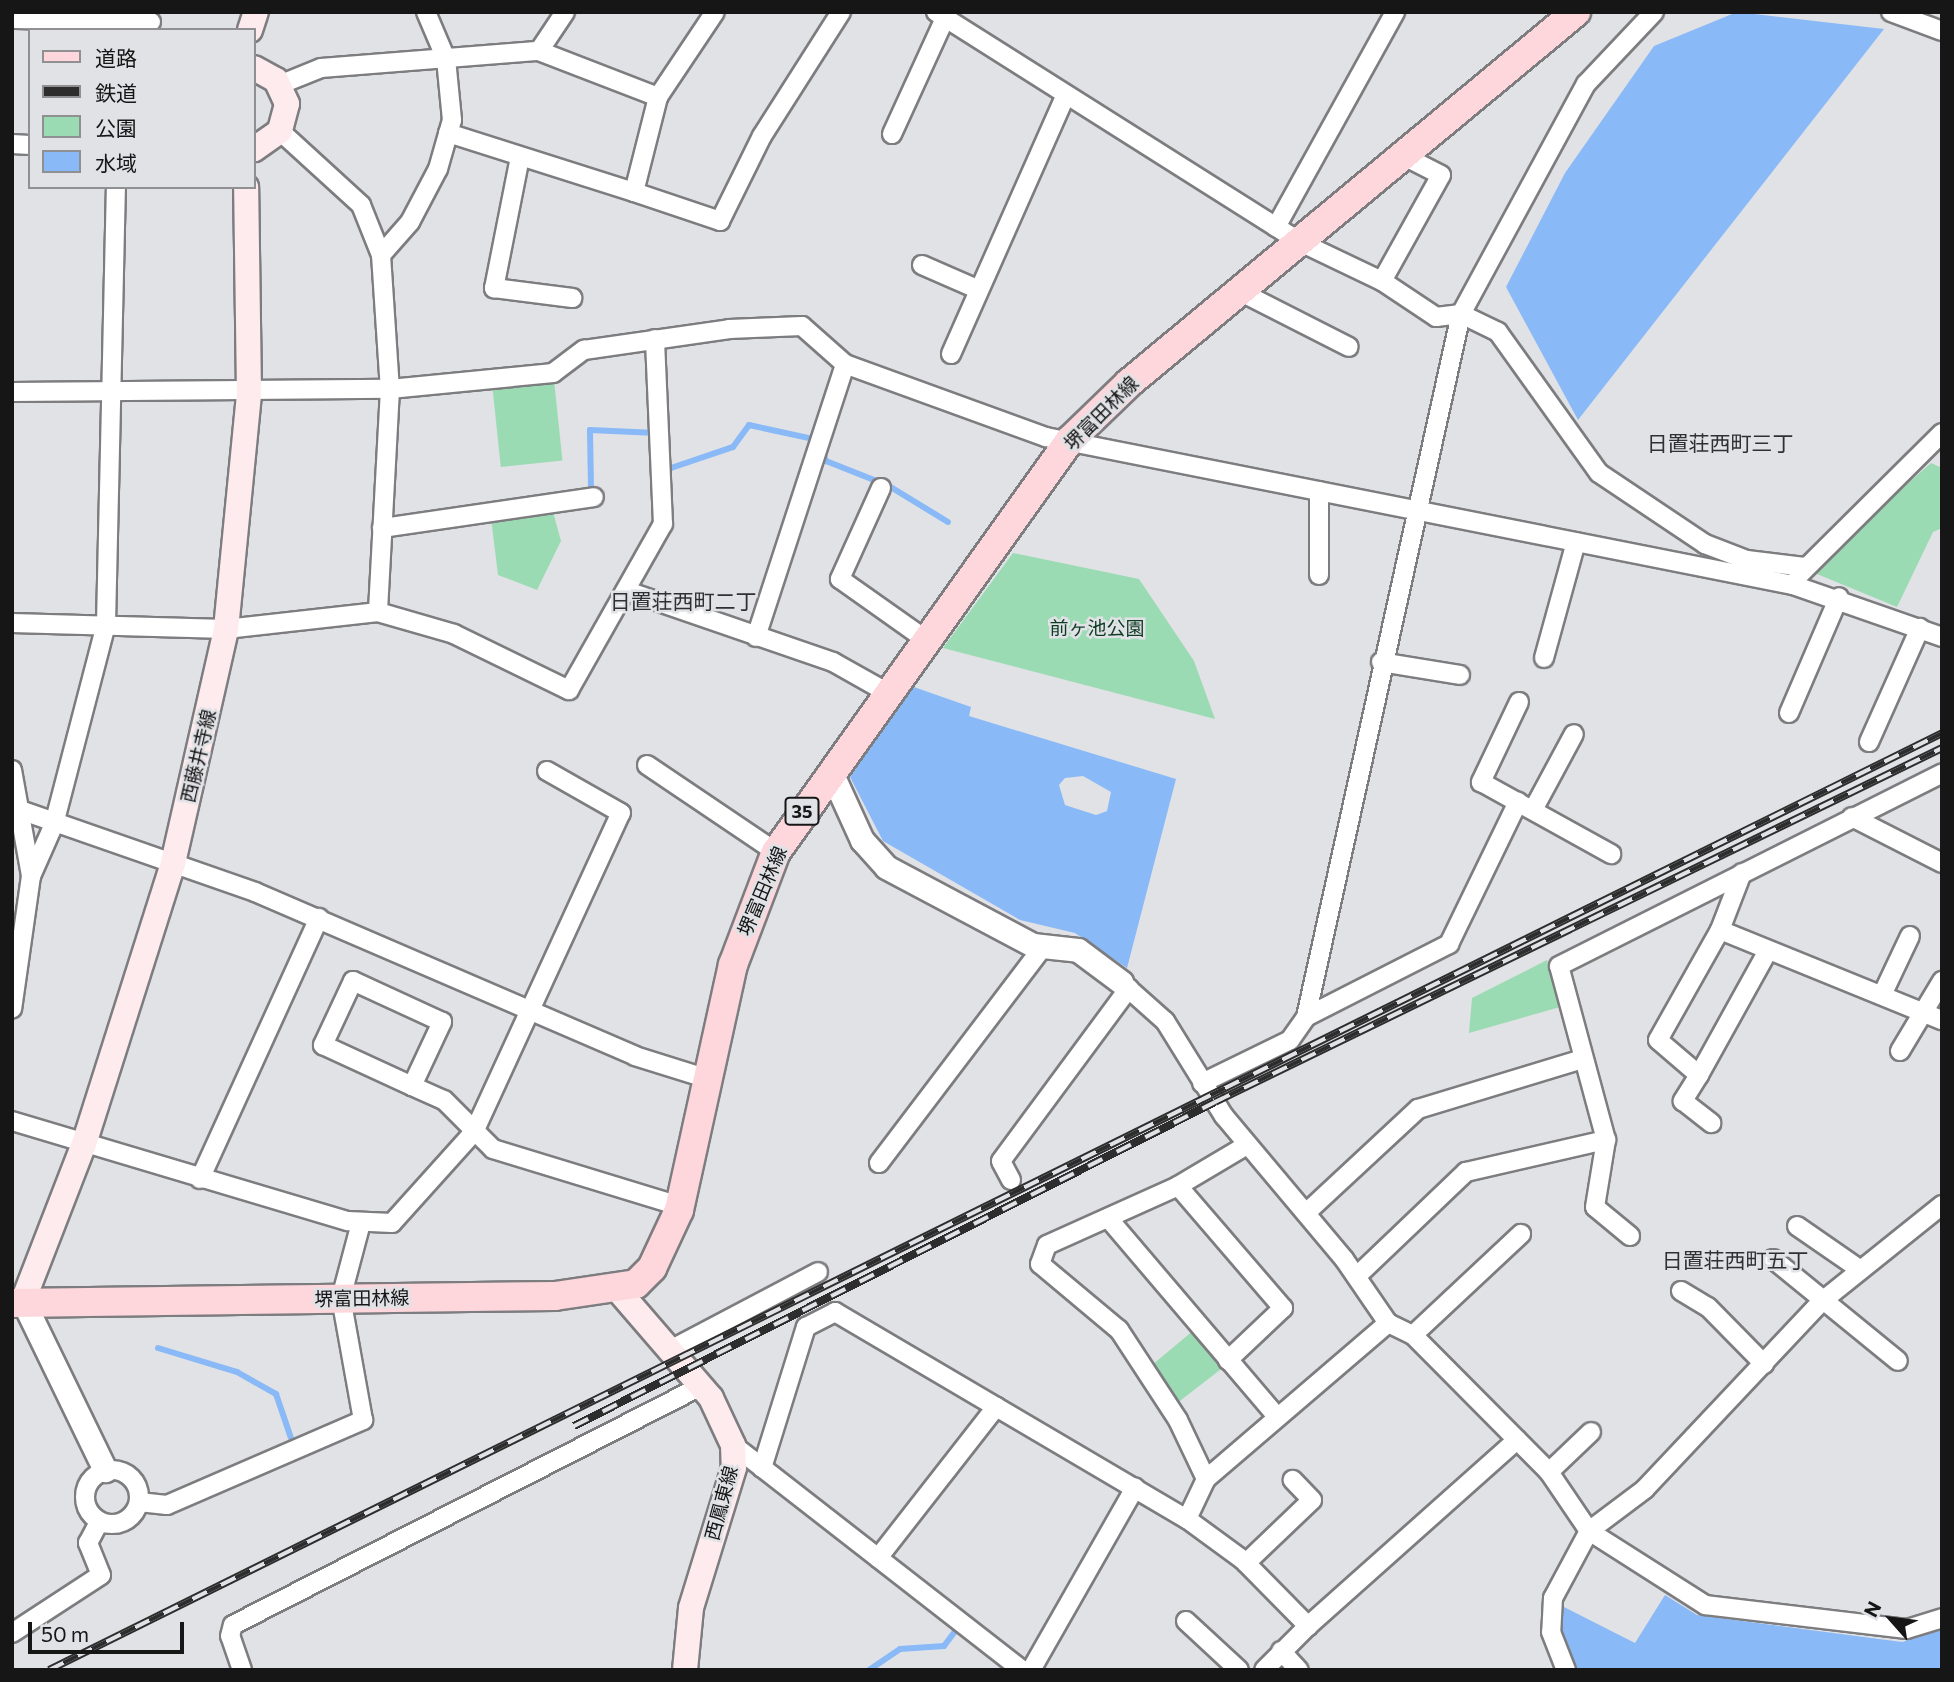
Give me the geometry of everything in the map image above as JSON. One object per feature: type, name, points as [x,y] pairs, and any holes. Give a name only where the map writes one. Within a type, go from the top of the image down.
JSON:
[{"type":"main road","name":"堺富田林線","points":[[18,1302],[341,1298],[617,1289],[636,1284],[652,1268],[680,1206],[705,1078],[737,953],[776,852],[1070,440],[1239,291],[1287,234],[1402,155],[1575,13]]},
{"type":"main road","points":[[256,69],[279,85],[287,104],[280,131],[256,148]]},
{"type":"main road","name":"西藤井寺線","points":[[18,1302],[84,1144],[173,863],[226,629],[249,393],[246,189]]},
{"type":"main road","name":"西鳳東線","points":[[617,1289],[672,1349],[701,1386],[733,1445],[734,1468],[691,1608],[685,1670]]},
{"type":"street","points":[[381,255],[410,222],[438,169],[448,133],[446,59],[426,12]]},
{"type":"street","points":[[539,51],[565,12]]},
{"type":"street","points":[[634,192],[658,97],[715,12]]},
{"type":"street","points":[[448,133],[720,221],[762,136],[841,12]]},
{"type":"street","points":[[1287,234],[1395,12]]},
{"type":"street","points":[[1202,1083],[1290,1040],[1306,1017],[1381,662],[1420,513],[1461,314],[1587,84],[1654,12]]},
{"type":"street","points":[[1891,12],[1942,31]]},
{"type":"street","points":[[892,134],[941,15],[1287,234],[1382,281],[1436,317],[1461,314],[1498,331],[1599,472],[1705,544],[1747,560],[1805,567]]},
{"type":"street","points":[[12,19],[152,21]]},
{"type":"street","points":[[279,85],[321,68],[539,51],[658,97]]},
{"type":"street","points":[[951,354],[977,289],[1066,95]]},
{"type":"street","points":[[280,131],[361,205],[381,255],[390,388],[378,612]]},
{"type":"street","points":[[1382,281],[1441,175],[1402,155]]},
{"type":"street","points":[[520,157],[494,288],[572,298]]},
{"type":"street","points":[[31,876],[54,824],[106,624],[116,189]]},
{"type":"street","points":[[922,265],[977,289]]},
{"type":"street","points":[[1239,291],[1349,347]]},
{"type":"street","points":[[12,392],[249,393],[390,388],[553,373],[584,350],[655,340],[802,326],[845,364],[1070,440],[1420,513],[1793,584],[1839,597],[1942,637]]},
{"type":"street","points":[[12,622],[226,629],[378,612],[454,634],[569,690],[627,592],[663,524],[655,340]]},
{"type":"street","points":[[756,637],[821,447],[845,364]]},
{"type":"street","points":[[1793,584],[1805,567],[1942,433]]},
{"type":"street","points":[[881,488],[841,579],[926,640]]},
{"type":"street","points":[[1319,491],[1319,575]]},
{"type":"street","points":[[383,527],[594,497]]},
{"type":"street","points":[[1544,657],[1576,542]]},
{"type":"street","points":[[627,592],[833,662],[888,693]]},
{"type":"street","points":[[1789,713],[1839,597]]},
{"type":"street","points":[[1869,742],[1920,628]]},
{"type":"street","points":[[1381,662],[1460,675]]},
{"type":"street","points":[[1519,702],[1481,782],[1611,854]]},
{"type":"street","points":[[1306,1017],[1450,944],[1525,806],[1574,734]]},
{"type":"street","points":[[647,765],[776,852]]},
{"type":"street","points":[[12,770],[23,811],[31,876],[12,1009]]},
{"type":"street","points":[[12,1121],[200,1179],[361,1223],[392,1223],[474,1132],[621,813],[547,771]]},
{"type":"street","points":[[831,772],[862,840],[886,866],[1044,946],[1078,950],[1125,985],[1165,1021],[1202,1083],[1247,1145],[1357,1276],[1388,1323],[1413,1335],[1549,1472],[1588,1531],[1704,1605],[1907,1629],[1942,1618]]},
{"type":"street","points":[[1630,1236],[1595,1206],[1606,1140],[1559,965],[1942,773]]},
{"type":"street","points":[[23,811],[319,918],[530,1010],[705,1078]]},
{"type":"street","points":[[1852,817],[1942,863]]},
{"type":"street","points":[[1699,1075],[1658,1040],[1720,930],[1742,873]]},
{"type":"street","points":[[200,1179],[319,918]]},
{"type":"street","points":[[1720,930],[1766,954],[1883,993],[1934,1016]]},
{"type":"street","points":[[1883,993],[1910,936]]},
{"type":"street","points":[[879,1163],[1044,946]]},
{"type":"street","points":[[1711,1124],[1683,1101],[1766,954]]},
{"type":"street","points":[[412,1086],[442,1021],[353,981],[323,1045],[412,1086],[444,1100],[474,1132],[516,1158],[680,1206]]},
{"type":"street","points":[[1900,1051],[1934,1016],[1942,981]]},
{"type":"street","points":[[1011,1180],[1001,1161],[1125,985]]},
{"type":"street","points":[[1306,1213],[1418,1109],[1583,1059]]},
{"type":"street","points":[[1357,1276],[1466,1172],[1606,1140]]},
{"type":"street","points":[[1206,1479],[1178,1420],[1119,1330],[1040,1264],[1047,1245],[1178,1186],[1247,1145]]},
{"type":"street","points":[[1178,1186],[1283,1308],[1228,1360]]},
{"type":"street","points":[[1566,1670],[1551,1632],[1553,1598],[1588,1531],[1645,1489],[1827,1297],[1942,1205]]},
{"type":"street","points":[[1108,1218],[1275,1414]]},
{"type":"street","points":[[139,1502],[167,1505],[363,1420],[341,1298],[361,1223]]},
{"type":"street","points":[[1797,1226],[1859,1269]]},
{"type":"street","points":[[1413,1335],[1521,1234]]},
{"type":"street","points":[[1773,1259],[1827,1297],[1898,1361]]},
{"type":"street","points":[[672,1349],[818,1272]]},
{"type":"street","points":[[1681,1291],[1707,1307],[1764,1364]]},
{"type":"street","points":[[18,1302],[105,1470],[130,1477],[139,1502]]},
{"type":"street","points":[[762,1468],[806,1327],[835,1312],[1187,1519],[1246,1563],[1308,1626]]},
{"type":"street","points":[[1187,1519],[1206,1479],[1275,1414],[1388,1323]]},
{"type":"street","points":[[242,1670],[230,1636],[233,1625],[701,1386]]},
{"type":"street","points":[[878,1558],[996,1407]]},
{"type":"street","points":[[1549,1472],[1591,1432]]},
{"type":"street","points":[[1264,1670],[1308,1626],[1517,1440]]},
{"type":"street","points":[[733,1445],[1022,1670]]},
{"type":"street","points":[[105,1470],[85,1491],[87,1509],[99,1522],[124,1522],[139,1502]]},
{"type":"street","points":[[1246,1563],[1312,1500],[1293,1479]]},
{"type":"street","points":[[1031,1670],[1135,1488]]},
{"type":"street","points":[[12,1633],[101,1575],[88,1543],[99,1522]]},
{"type":"street","points":[[1186,1620],[1239,1670]]},
{"type":"street","points":[[994,1670],[997,1651]]},
{"type":"street","points":[[1281,1651],[1299,1670]]},
{"type":"green space","points":[[554,380],[562,461],[501,467],[492,386]]},
{"type":"green space","points":[[1931,463],[1942,468],[1942,528],[1933,532],[1897,607],[1817,574],[1814,566]]},
{"type":"green space","points":[[552,508],[561,541],[537,590],[498,575],[491,518]]},
{"type":"green space","name":"前ヶ池公園","points":[[1013,553],[1139,579],[1194,661],[1215,719],[943,648]]},
{"type":"green space","points":[[1547,960],[1560,1007],[1469,1033],[1472,998]]},
{"type":"green space","points":[[1194,1330],[1225,1366],[1176,1404],[1152,1365]]},
{"type":"water","points":[[1737,12],[1884,29],[1578,420],[1506,287],[1565,173],[1654,46]]},
{"type":"water","points":[[911,686],[971,707],[969,716],[1176,779],[1127,968],[1075,933],[1020,920],[883,841],[850,777]],"holes":[[[1083,776],[1111,792],[1107,811],[1096,815],[1065,805],[1059,785],[1065,778]]]},
{"type":"water","points":[[1665,1595],[1697,1615],[1902,1642],[1942,1630],[1942,1670],[1578,1670],[1556,1628],[1562,1606],[1635,1643]]},
{"type":"waterway","points":[[663,462],[671,468],[733,447],[749,425],[818,440]]},
{"type":"waterway","points":[[591,488],[590,430],[657,433]]},
{"type":"waterway","points":[[822,450],[826,461],[889,486],[948,522]]},
{"type":"waterway","points":[[158,1348],[237,1372],[276,1394],[291,1438]]},
{"type":"waterway","points":[[869,1670],[900,1649],[944,1646],[956,1630]]},
{"type":"railway","points":[[49,1670],[1942,733]]},
{"type":"railway","points":[[574,1426],[1215,1102],[1942,748]]},
{"type":"district","name":"日置荘西町三丁","points":[[1720,443]]},
{"type":"district","name":"日置荘西町二丁","points":[[683,601]]},
{"type":"district","name":"日置荘西町五丁","points":[[1735,1260]]}]
